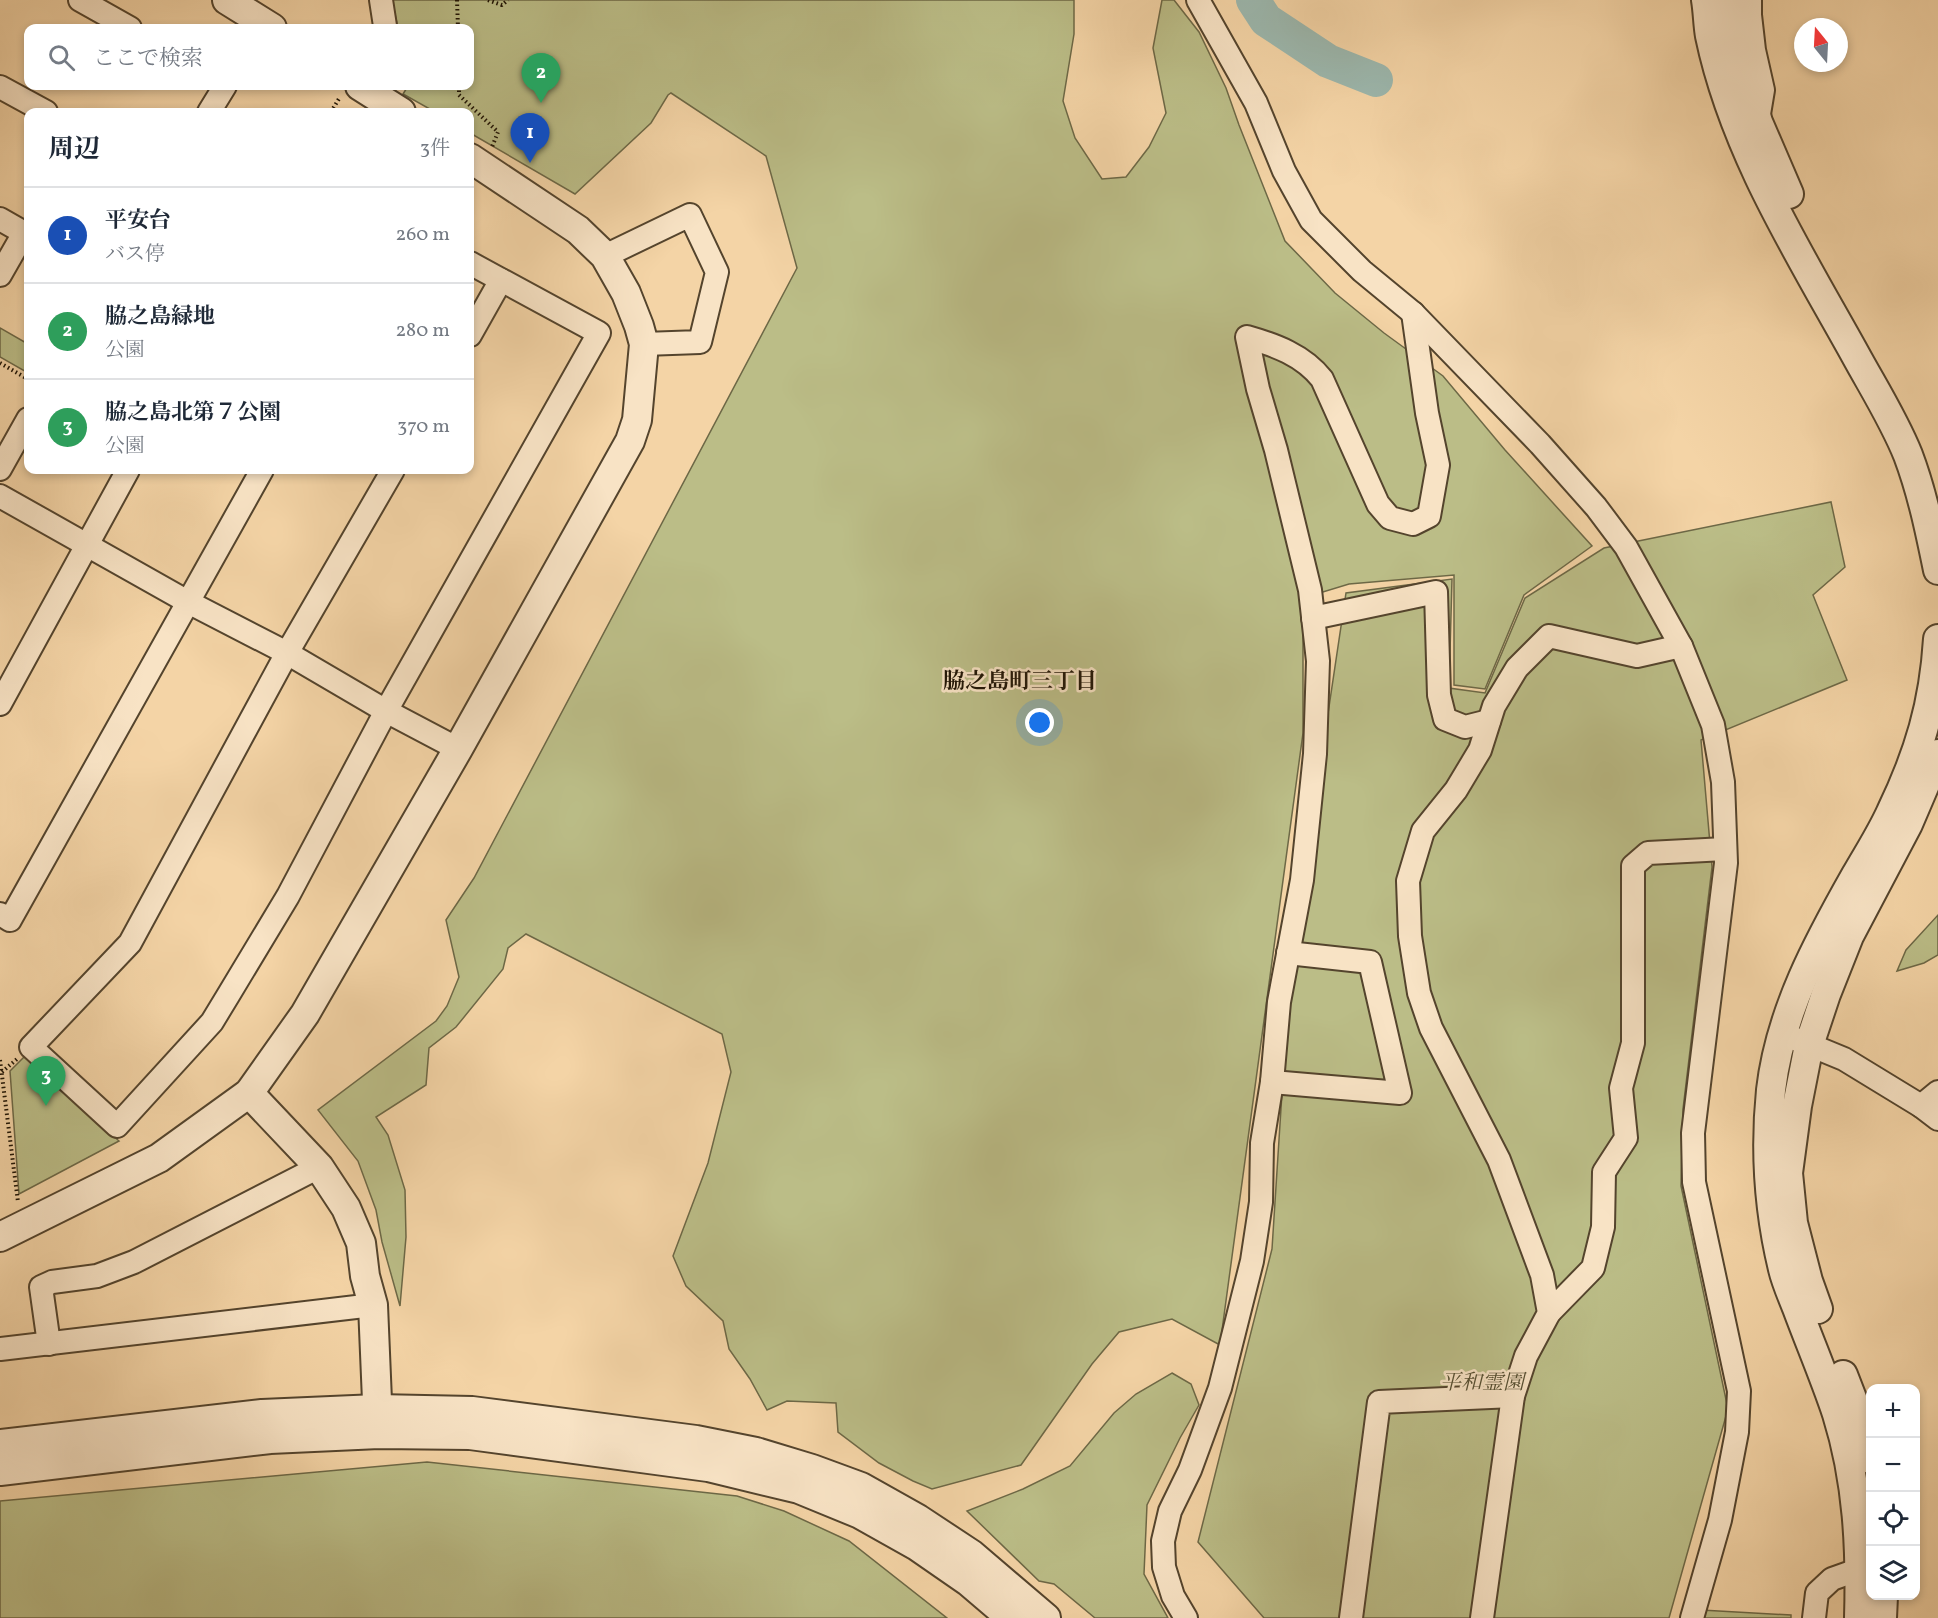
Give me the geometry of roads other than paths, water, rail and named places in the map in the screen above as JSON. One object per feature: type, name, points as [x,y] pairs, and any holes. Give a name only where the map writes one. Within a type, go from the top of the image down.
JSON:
[{"type":"street","points":[[80,0],[123,24]]},
{"type":"street","points":[[227,0],[266,24]]},
{"type":"street","points":[[381,0],[385,24]]},
{"type":"street","points":[[1198,0],[1256,103],[1284,171],[1311,220],[1362,271],[1413,314],[1540,444],[1596,507],[1626,547],[1681,646],[1713,725],[1723,782],[1726,863],[1693,1133],[1694,1182],[1739,1391],[1737,1432],[1720,1520],[1692,1618]]},
{"type":"street","points":[[1695,0],[1703,40],[1745,119],[1779,174],[1908,412],[1931,464],[1938,488]]},
{"type":"street","points":[[1706,0],[1710,35],[1745,119]]},
{"type":"street","points":[[1728,0],[1753,164],[1786,231],[1883,406],[1907,455],[1926,512],[1938,570]]},
{"type":"street","points":[[1745,119],[1763,90],[1754,50],[1750,0]]},
{"type":"street","points":[[0,87],[39,108]]},
{"type":"street","points":[[211,108],[223,90]]},
{"type":"street","points":[[366,90],[395,108]]},
{"type":"street","points":[[11,1232],[159,1158],[249,1093],[305,1014],[458,749],[630,441],[637,420],[644,344],[626,293],[605,255],[578,230],[477,163]]},
{"type":"street","points":[[605,255],[690,215],[717,272],[700,342],[644,344]]},
{"type":"street","points":[[0,219],[24,233]]},
{"type":"street","points":[[0,275],[24,237]]},
{"type":"street","points":[[391,474],[288,653],[130,943],[31,1047],[117,1126],[212,1022],[288,896],[386,711],[599,333],[474,264]]},
{"type":"street","points":[[474,328],[501,280]]},
{"type":"street","points":[[1186,1618],[1173,1596],[1164,1568],[1162,1541],[1170,1511],[1190,1470],[1220,1388],[1252,1261],[1261,1202],[1262,1143],[1272,1082],[1279,1002],[1302,880],[1315,754],[1318,661],[1310,590],[1276,450],[1258,389],[1247,336],[1279,346],[1313,367],[1322,379],[1354,455],[1378,504],[1390,518],[1413,524],[1429,516],[1438,465],[1427,413],[1413,314]]},
{"type":"street","points":[[0,469],[24,426]]},
{"type":"street","points":[[0,704],[126,474]]},
{"type":"street","points":[[0,914],[10,920],[260,474]]},
{"type":"street","points":[[0,496],[188,602],[288,653],[386,711],[458,749]]},
{"type":"street","points":[[1313,618],[1436,592],[1439,695],[1445,719],[1465,727],[1489,722]]},
{"type":"street","points":[[1549,1313],[1542,1275],[1499,1161],[1431,1028],[1419,993],[1410,936],[1408,881],[1423,831],[1456,790],[1480,750],[1494,706],[1516,668],[1549,636],[1636,656],[1681,646]]},
{"type":"street","points":[[1859,1618],[1858,1515],[1850,1468],[1837,1414],[1784,1271],[1772,1211],[1768,1161],[1771,1089],[1782,1034],[1802,978],[1829,923],[1890,814],[1910,771],[1925,726],[1936,676],[1938,639]]},
{"type":"street","points":[[1866,1444],[1860,1419],[1808,1281],[1793,1223],[1788,1173],[1797,1106],[1809,1045],[1826,994],[1849,936],[1908,824],[1938,753]]},
{"type":"street","points":[[1482,1618],[1513,1396],[1526,1356],[1549,1313],[1593,1268],[1603,1227],[1604,1172],[1626,1138],[1621,1088],[1633,1043],[1633,866],[1648,853],[1725,849]]},
{"type":"street","points":[[1272,1082],[1400,1094],[1370,962],[1288,953]]},
{"type":"street","points":[[1782,1034],[1844,1059],[1932,1106]]},
{"type":"street","points":[[249,1093],[319,1167],[346,1208],[361,1243],[364,1276],[373,1305],[378,1421]]},
{"type":"street","points":[[49,1344],[41,1287],[52,1282],[98,1276],[134,1262],[319,1167]]},
{"type":"street","points":[[0,1349],[373,1305]]},
{"type":"street","points":[[1351,1618],[1379,1402],[1513,1396]]},
{"type":"street","points":[[0,1471],[270,1438],[378,1421],[472,1411],[696,1440],[756,1452],[861,1487],[918,1519],[970,1554],[1046,1618]]},
{"type":"street","points":[[0,1444],[262,1414],[378,1421],[708,1467],[799,1489],[860,1514],[917,1546],[969,1582],[1011,1618]]},
{"type":"street","points":[[1814,1618],[1817,1593],[1832,1578],[1860,1569]]},
{"type":"street","points":[[1882,1618],[1883,1600]]},
{"type":"waterway","points":[[1253,0],[1266,20],[1328,61],[1376,80]]},
{"type":"place","name":"脇之島緑地","points":[[541,103]]},
{"type":"place","name":"平安台","points":[[530,163]]},
{"type":"place","name":"脇之島北第７公園","points":[[46,1106]]},
{"type":"district","name":"脇之島町三丁目","points":[[1020,680]]},
{"type":"park label","name":"平和霊園","points":[[1482,1382]]}]
